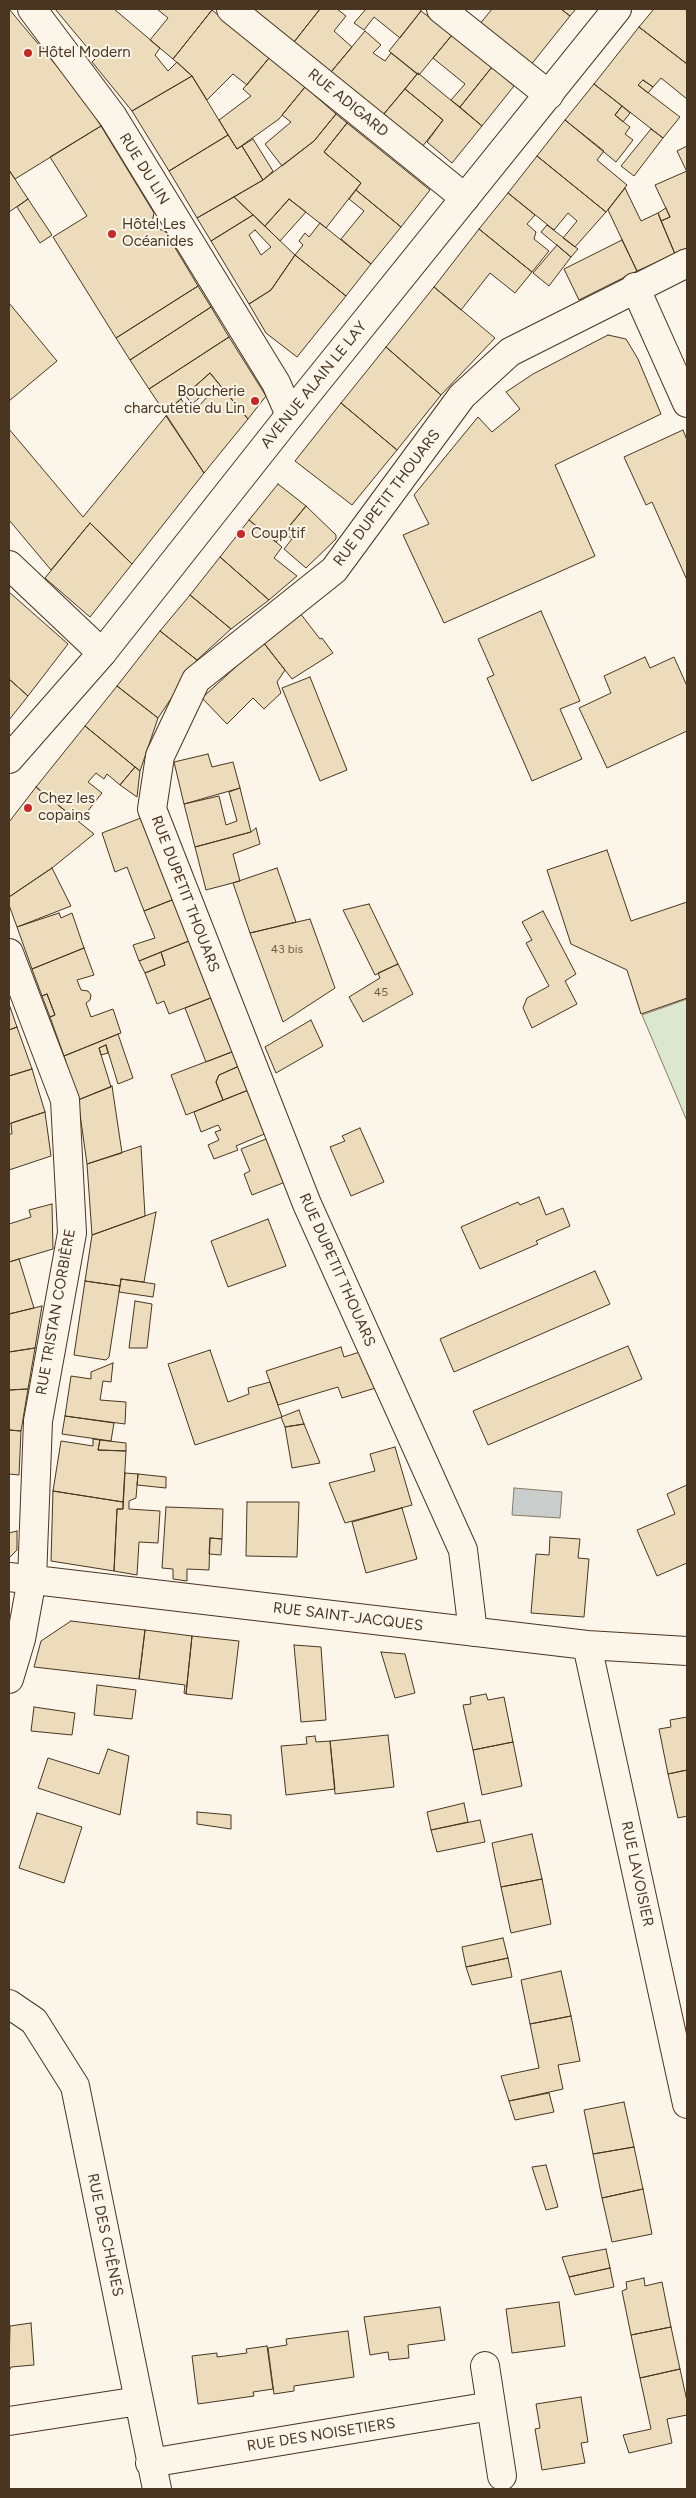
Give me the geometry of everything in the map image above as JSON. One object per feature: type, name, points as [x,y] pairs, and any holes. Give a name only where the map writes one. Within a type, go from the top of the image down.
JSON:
[{"type":"street","name":"RUE DU LIN","points":[[32,9],[113,117],[276,383],[290,415]]},
{"type":"street","name":"RUE ADIGARD","points":[[231,9],[464,198]]},
{"type":"street","points":[[441,9],[549,95]]},
{"type":"street","name":"AVENUE ALAIN LE LAY","points":[[9,759],[102,653],[290,415],[617,9]]},
{"type":"street","name":"RUE DUPETIT THOUARS","points":[[473,1632],[463,1550],[306,1204],[152,809],[160,756],[196,680],[334,570],[462,396],[510,352],[635,287],[687,263]]},
{"type":"street","points":[[635,287],[687,403]]},
{"type":"street","points":[[9,565],[102,653]]},
{"type":"street","name":"RUE TRISTAN CORBIÈRE","points":[[9,953],[65,1100],[72,1233],[38,1421],[20,1578],[21,1639],[9,1679]]},
{"type":"street","name":"RUE SAINT-JACQUES","points":[[20,1578],[587,1645],[687,1651]]},
{"type":"street","name":"RUE LAVOISIER","points":[[587,1645],[687,2104]]},
{"type":"street","name":"RUE DES CHÊNES","points":[[9,2004],[34,2021],[75,2086],[150,2463],[157,2489]]},
{"type":"street","points":[[485,2366],[502,2476]]},
{"type":"street","points":[[9,2421],[139,2401]]},
{"type":"street","name":"RUE DES NOISETIERS","points":[[150,2463],[492,2406]]},
{"type":"green space","points":[[687,999],[687,1121],[642,1015]]},
{"type":"shaded area","points":[[514,1488],[562,1492],[560,1518],[512,1515]]},
{"type":"building","name":"Hôtel Modern","points":[[9,9],[81,95],[101,126],[15,179],[9,170]]},
{"type":"building","points":[[55,9],[114,9],[160,48],[155,55],[168,71],[177,62],[192,76],[132,111],[92,62],[96,58]]},
{"type":"building","points":[[157,9],[212,10],[173,59],[150,40],[168,18]]},
{"type":"building","points":[[253,9],[320,9],[294,42]]},
{"type":"building","points":[[320,9],[337,9],[346,16],[334,31],[352,47],[331,72],[294,42]]},
{"type":"building","points":[[366,9],[419,9],[421,11],[400,38],[374,17],[364,30],[354,23]]},
{"type":"building","points":[[492,9],[561,9],[570,16],[530,66],[479,25]]},
{"type":"building","points":[[561,9],[576,9],[570,16]]},
{"type":"building","points":[[654,9],[687,9],[687,64],[639,27]]},
{"type":"building","points":[[212,10],[269,58],[247,85],[233,74],[207,100],[192,76],[173,59]]},
{"type":"building","points":[[421,11],[452,35],[419,75],[389,51]]},
{"type":"building","points":[[639,27],[687,64],[687,99],[661,78],[653,87],[643,80],[638,85],[680,117],[663,138],[594,84]]},
{"type":"building","points":[[365,31],[381,45],[373,53],[385,61],[391,53],[417,74],[383,115],[331,72]]},
{"type":"building","points":[[452,35],[492,67],[460,107],[451,100],[465,84],[433,58]]},
{"type":"building","points":[[269,58],[305,87],[279,119],[237,149],[219,120],[251,96],[243,89]]},
{"type":"building","points":[[492,67],[514,86],[482,126],[460,107]]},
{"type":"building","points":[[418,73],[482,126],[452,163],[427,142],[443,120],[405,89]]},
{"type":"building","points":[[192,76],[228,135],[169,171],[132,111]]},
{"type":"building","points":[[643,80],[653,87],[648,93],[638,85]]},
{"type":"building","points":[[594,84],[622,106],[615,115],[630,127],[625,134],[633,140],[616,162],[565,120]]},
{"type":"building","points":[[305,87],[336,114],[314,141],[282,166],[265,144],[291,122],[282,115]]},
{"type":"building","points":[[405,89],[443,120],[422,147],[383,115]]},
{"type":"building","points":[[622,106],[630,113],[623,122],[615,115]]},
{"type":"building","points":[[336,114],[347,123],[324,152],[361,183],[326,228],[289,199],[265,226],[234,197],[263,180],[314,141]]},
{"type":"building","points":[[565,120],[604,151],[597,160],[627,185],[606,212],[537,156]]},
{"type":"building","points":[[347,123],[430,190],[401,227],[356,190],[361,183],[324,152]]},
{"type":"building","name":"Hôtel Les Océanides","points":[[101,126],[154,213],[151,227],[165,231],[198,286],[116,338],[53,237],[87,216],[50,157]]},
{"type":"building","points":[[651,129],[663,138],[634,176],[621,166]]},
{"type":"building","points":[[228,135],[237,149],[242,146],[263,180],[197,218],[169,171]]},
{"type":"building","points":[[253,139],[273,171],[263,180],[242,146]]},
{"type":"building","points":[[687,146],[687,172],[677,151]]},
{"type":"building","points":[[537,156],[606,212],[575,247],[563,238],[577,221],[568,213],[554,230],[508,193]]},
{"type":"building","points":[[9,170],[28,199],[9,212]]},
{"type":"building","points":[[687,171],[687,248],[675,254],[661,221],[670,217],[655,185]]},
{"type":"building","points":[[625,188],[641,221],[658,213],[675,254],[637,271],[608,210]]},
{"type":"building","points":[[356,190],[401,227],[371,264],[341,239],[364,211],[349,199]]},
{"type":"building","points":[[508,193],[535,215],[527,224],[536,232],[534,239],[549,251],[532,272],[479,229]]},
{"type":"building","points":[[234,197],[253,215],[211,241],[197,218]]},
{"type":"building","points":[[28,199],[52,235],[40,243],[17,207]]},
{"type":"building","points":[[289,199],[306,212],[280,241],[265,226]]},
{"type":"building","points":[[666,208],[670,217],[661,221],[658,213]]},
{"type":"building","points":[[253,215],[295,255],[271,290],[249,304],[211,241]],"holes":[[[255,230],[271,247],[261,255],[249,235]]]},
{"type":"building","points":[[320,223],[371,264],[346,296],[295,255],[303,245],[299,241],[305,233],[309,237]]},
{"type":"building","points":[[547,225],[578,249],[571,257],[541,232]]},
{"type":"building","points":[[479,229],[532,272],[515,293],[490,273],[461,310],[434,287]]},
{"type":"building","points":[[622,240],[637,271],[579,300],[564,269]]},
{"type":"building","points":[[557,245],[571,257],[549,286],[533,273]]},
{"type":"building","points":[[295,255],[346,296],[297,357],[266,333],[249,304],[271,290]]},
{"type":"building","points":[[198,286],[211,307],[130,360],[116,338]]},
{"type":"building","points":[[434,287],[495,338],[441,395],[386,347]]},
{"type":"building","points":[[9,303],[57,361],[9,401]]},
{"type":"building","points":[[211,307],[229,337],[149,389],[130,360]]},
{"type":"building","points":[[608,335],[626,339],[638,359],[661,414],[555,465],[595,556],[444,623],[403,535],[429,524],[414,495],[478,417],[492,432],[520,409],[506,392],[533,374]]},
{"type":"building","points":[[229,337],[266,396],[248,419],[210,373],[165,413],[149,389]]},
{"type":"building","points":[[386,347],[441,395],[397,450],[341,403]]},
{"type":"building","points":[[210,373],[248,419],[204,473],[165,413],[181,399],[192,414],[207,397],[204,394],[192,404],[185,395]]},
{"type":"building","points":[[341,403],[397,450],[352,505],[295,461]]},
{"type":"building","points":[[166,416],[204,473],[132,564],[90,523],[51,570],[9,520],[9,429],[83,517]]},
{"type":"building","points":[[683,430],[687,440],[687,580],[652,502],[646,505],[624,457]]},
{"type":"building","points":[[278,484],[306,506],[276,542],[249,520]]},
{"type":"building","points":[[306,506],[336,535],[336,539],[306,568],[284,549],[292,539],[284,533]]},
{"type":"building","points":[[249,520],[282,547],[274,558],[297,576],[269,600],[220,557]]},
{"type":"building","points":[[90,523],[132,564],[90,617],[45,578]]},
{"type":"building","points":[[220,557],[269,600],[231,629],[190,595]]},
{"type":"building","points":[[9,592],[68,644],[28,696],[9,679]]},
{"type":"building","points":[[190,595],[231,629],[197,660],[160,631]]},
{"type":"building","points":[[541,611],[580,701],[560,709],[582,759],[532,781],[487,678],[494,675],[478,639]]},
{"type":"building","points":[[300,613],[333,653],[292,679],[263,642]]},
{"type":"building","points":[[160,631],[197,660],[158,718],[117,686]]},
{"type":"building","points":[[263,642],[285,670],[277,682],[281,693],[264,709],[253,698],[227,724],[202,698]]},
{"type":"building","points":[[645,657],[650,668],[674,657],[687,686],[687,731],[607,768],[579,708],[611,693],[604,676]]},
{"type":"building","points":[[310,677],[347,770],[320,781],[282,688]]},
{"type":"building","points":[[9,679],[28,696],[9,720]]},
{"type":"building","points":[[117,686],[158,718],[140,771],[85,726]]},
{"type":"building","points":[[85,726],[135,767],[120,785],[107,774],[104,779],[96,773],[88,782],[102,793],[79,822],[36,787]]},
{"type":"building","points":[[208,754],[212,767],[233,762],[240,788],[184,804],[174,762]]},
{"type":"building","points":[[135,767],[140,771],[137,797],[120,785]]},
{"type":"building","points":[[36,787],[94,834],[52,868],[9,897],[9,822]]},
{"type":"building","points":[[240,788],[251,832],[195,847],[184,804],[219,796],[226,825],[237,821],[229,792]]},
{"type":"building","points":[[146,816],[177,898],[144,911],[127,867],[115,872],[102,833]]},
{"type":"building","points":[[256,828],[260,844],[233,854],[240,881],[206,890],[195,847],[251,832]]},
{"type":"building","points":[[607,850],[631,921],[687,902],[687,998],[641,1014],[627,970],[571,944],[547,870]]},
{"type":"building","points":[[52,868],[71,906],[17,927],[9,905],[9,897]]},
{"type":"building","points":[[277,868],[296,922],[250,933],[233,883]]},
{"type":"building","points":[[177,898],[194,939],[139,961],[133,945],[155,938],[144,911]]},
{"type":"building","points":[[369,904],[398,964],[375,975],[343,910]]},
{"type":"building","points":[[543,911],[576,974],[565,981],[577,1004],[532,1028],[523,1008],[527,998],[549,986],[526,943],[532,940],[522,922]]},
{"type":"building","points":[[59,913],[61,918],[72,913],[84,948],[32,969],[17,927]]},
{"type":"building","points":[[310,919],[335,988],[283,1022],[250,933]]},
{"type":"building","points":[[194,939],[216,996],[169,1014],[164,1001],[157,1004],[145,973],[165,965],[161,952]]},
{"type":"building","points":[[84,948],[94,975],[77,980],[81,990],[88,991],[91,995],[90,1000],[86,1003],[91,1017],[113,1009],[121,1033],[64,1056],[50,1017],[55,1015],[47,994],[42,996],[32,969]]},
{"type":"building","points":[[161,952],[165,965],[145,973],[139,961]]},
{"type":"building","points":[[398,964],[413,994],[363,1022],[349,997],[380,978],[378,973]]},
{"type":"building","points":[[47,994],[55,1015],[50,1017],[42,996]]},
{"type":"building","points":[[216,996],[237,1050],[206,1062],[185,1008]]},
{"type":"building","points":[[9,1004],[17,1027],[9,1030]]},
{"type":"building","points":[[311,1020],[323,1046],[276,1073],[265,1047]]},
{"type":"building","points":[[17,1027],[32,1069],[9,1076],[9,1030]]},
{"type":"building","points":[[118,1034],[133,1078],[118,1084],[106,1045],[99,1048],[111,1087],[78,1100],[64,1056]]},
{"type":"building","points":[[106,1045],[108,1053],[101,1055],[99,1048]]},
{"type":"building","points":[[237,1050],[239,1063],[237,1067],[219,1075],[216,1082],[223,1100],[186,1115],[171,1075]]},
{"type":"building","points":[[239,1063],[251,1089],[223,1100],[216,1082],[219,1075],[237,1067]]},
{"type":"building","points":[[32,1069],[45,1112],[9,1124],[9,1076]]},
{"type":"building","points":[[112,1086],[122,1153],[87,1164],[78,1100]]},
{"type":"building","points":[[251,1089],[269,1132],[236,1146],[238,1150],[214,1159],[208,1145],[219,1140],[215,1132],[221,1130],[218,1125],[201,1132],[194,1112]]},
{"type":"building","points":[[45,1112],[51,1156],[9,1170],[9,1134],[12,1134],[11,1123]]},
{"type":"building","points":[[360,1128],[384,1182],[351,1196],[330,1147],[345,1141],[342,1136]]},
{"type":"building","points":[[271,1137],[288,1181],[252,1195],[244,1174],[250,1171],[241,1149]]},
{"type":"building","points":[[141,1146],[145,1216],[92,1235],[87,1164]]},
{"type":"building","points":[[539,1197],[546,1215],[563,1208],[570,1226],[536,1241],[538,1244],[480,1269],[461,1227],[518,1202],[520,1205]]},
{"type":"building","points":[[52,1204],[53,1249],[9,1262],[9,1224],[31,1217],[29,1210]]},
{"type":"building","points":[[156,1212],[144,1282],[121,1279],[120,1286],[85,1281],[92,1235]]},
{"type":"building","points":[[268,1219],[286,1266],[228,1287],[211,1241]]},
{"type":"building","points":[[19,1259],[34,1308],[9,1314],[9,1262]]},
{"type":"building","points":[[595,1271],[610,1304],[454,1372],[440,1339]]},
{"type":"building","points":[[121,1279],[155,1284],[153,1297],[119,1292]]},
{"type":"building","points":[[85,1281],[120,1286],[109,1357],[106,1360],[74,1355]]},
{"type":"building","points":[[135,1301],[152,1304],[147,1348],[129,1348]]},
{"type":"building","points":[[42,1306],[35,1348],[9,1352],[9,1314]]},
{"type":"building","points":[[628,1346],[642,1379],[488,1445],[473,1411]]},
{"type":"building","points":[[341,1347],[344,1357],[363,1351],[379,1387],[342,1398],[338,1387],[278,1405],[266,1371]]},
{"type":"building","points":[[35,1348],[28,1389],[9,1390],[9,1352]]},
{"type":"building","points":[[210,1350],[228,1402],[249,1394],[248,1388],[270,1382],[282,1417],[195,1445],[168,1364]]},
{"type":"building","points":[[113,1363],[111,1382],[103,1381],[100,1400],[126,1402],[125,1424],[65,1416],[71,1376],[91,1379],[91,1372]]},
{"type":"building","points":[[28,1389],[21,1431],[9,1430],[9,1390]]},
{"type":"building","points":[[299,1410],[304,1424],[285,1427],[281,1417]]},
{"type":"building","points":[[65,1416],[114,1423],[111,1441],[62,1434]]},
{"type":"building","points":[[304,1424],[320,1463],[292,1468],[285,1427]]},
{"type":"building","points":[[9,1430],[21,1431],[19,1475],[9,1474]]},
{"type":"building","points":[[93,1439],[100,1440],[98,1450],[126,1451],[123,1502],[53,1491],[61,1441],[93,1446]]},
{"type":"building","points":[[100,1440],[126,1443],[126,1451],[98,1450]]},
{"type":"building","points":[[395,1447],[412,1505],[345,1523],[329,1483],[375,1471],[370,1454]]},
{"type":"building","points":[[125,1473],[138,1474],[136,1498],[129,1501],[129,1509],[160,1511],[158,1543],[139,1542],[137,1575],[114,1571],[117,1509],[123,1509]]},
{"type":"building","points":[[138,1474],[166,1477],[166,1488],[137,1485]]},
{"type":"building","points":[[687,1485],[687,1563],[657,1576],[637,1530],[675,1514],[667,1494]]},
{"type":"building","points":[[53,1491],[123,1502],[123,1509],[117,1509],[114,1571],[51,1561]]},
{"type":"building","points":[[247,1502],[299,1502],[297,1557],[246,1556]]},
{"type":"building","points":[[166,1507],[223,1509],[222,1539],[210,1538],[209,1570],[187,1569],[187,1581],[173,1579],[173,1569],[162,1568]]},
{"type":"building","points":[[402,1508],[417,1559],[366,1573],[352,1522]]},
{"type":"building","points":[[17,1531],[17,1550],[9,1558],[9,1533]]},
{"type":"building","points":[[550,1537],[580,1539],[578,1558],[589,1559],[584,1617],[531,1613],[536,1554],[549,1555]]},
{"type":"building","points":[[210,1538],[222,1539],[221,1555],[209,1554]]},
{"type":"building","points":[[71,1621],[145,1630],[139,1679],[34,1667],[41,1641]]},
{"type":"building","points":[[145,1630],[192,1636],[186,1694],[184,1693],[185,1685],[139,1679]]},
{"type":"building","points":[[192,1636],[239,1641],[232,1699],[186,1694]]},
{"type":"building","points":[[294,1645],[321,1647],[326,1720],[301,1722]]},
{"type":"building","points":[[381,1652],[405,1654],[415,1693],[395,1698]]},
{"type":"building","points":[[97,1685],[136,1690],[132,1719],[94,1715]]},
{"type":"building","points":[[486,1694],[488,1700],[504,1697],[513,1742],[473,1750],[463,1705],[471,1704],[470,1697]]},
{"type":"building","points":[[34,1707],[75,1713],[72,1735],[31,1731]]},
{"type":"building","points":[[687,1717],[687,1770],[668,1774],[659,1729],[671,1727],[670,1720]]},
{"type":"building","points":[[388,1735],[394,1787],[335,1794],[330,1741]]},
{"type":"building","points":[[315,1736],[316,1742],[330,1741],[335,1789],[286,1795],[281,1746],[307,1744],[306,1737]]},
{"type":"building","points":[[513,1742],[522,1786],[482,1795],[473,1750]]},
{"type":"building","points":[[108,1749],[129,1756],[120,1815],[38,1788],[48,1758],[99,1774]]},
{"type":"building","points":[[687,1770],[687,1816],[678,1818],[668,1774]]},
{"type":"building","points":[[464,1803],[468,1822],[431,1830],[427,1812]]},
{"type":"building","points":[[197,1812],[231,1815],[231,1829],[197,1824]]},
{"type":"building","points":[[37,1813],[82,1827],[64,1883],[19,1868]]},
{"type":"building","points":[[480,1820],[485,1842],[437,1852],[431,1830]]},
{"type":"building","points":[[532,1834],[542,1879],[501,1887],[492,1843]]},
{"type":"building","points":[[542,1879],[551,1924],[511,1933],[501,1887]]},
{"type":"building","points":[[503,1938],[508,1958],[466,1967],[462,1947]]},
{"type":"building","points":[[508,1958],[512,1977],[472,1985],[466,1967]]},
{"type":"building","points":[[561,1971],[571,2016],[530,2024],[521,1980]]},
{"type":"building","points":[[571,2016],[580,2061],[558,2065],[563,2089],[509,2101],[501,2076],[539,2068],[530,2024]]},
{"type":"building","points":[[549,2093],[554,2112],[515,2120],[509,2101]]},
{"type":"building","points":[[624,2102],[634,2147],[593,2154],[584,2110]]},
{"type":"building","points":[[634,2147],[643,2189],[602,2198],[593,2154]]},
{"type":"building","points":[[546,2165],[558,2207],[546,2210],[532,2167]]},
{"type":"building","points":[[643,2189],[652,2234],[612,2242],[602,2198]]},
{"type":"building","points":[[606,2249],[610,2268],[569,2277],[562,2257]]},
{"type":"building","points":[[610,2268],[614,2287],[575,2295],[569,2277]]},
{"type":"building","points":[[644,2278],[645,2286],[662,2282],[671,2327],[631,2335],[622,2291],[627,2289],[626,2282]]},
{"type":"building","points":[[559,2302],[565,2346],[512,2353],[506,2309]]},
{"type":"building","points":[[440,2307],[445,2340],[408,2345],[409,2358],[389,2360],[388,2352],[370,2355],[364,2317]]},
{"type":"building","points":[[31,2323],[34,2365],[11,2367],[9,2371],[10,2326]]},
{"type":"building","points":[[671,2327],[680,2369],[640,2378],[631,2335]]},
{"type":"building","points":[[348,2331],[354,2377],[294,2386],[294,2391],[274,2394],[268,2348],[287,2345],[286,2339]]},
{"type":"building","points":[[267,2346],[273,2389],[253,2392],[254,2396],[198,2404],[192,2356],[217,2353],[217,2357],[247,2353],[246,2349]]},
{"type":"building","points":[[680,2369],[687,2401],[687,2415],[667,2419],[672,2443],[629,2453],[623,2435],[651,2429],[640,2378]]},
{"type":"building","points":[[581,2397],[588,2442],[581,2443],[585,2463],[542,2470],[535,2429],[540,2428],[536,2404]]},
{"type":"place","name":"Hôtel Modern","points":[[28,53]]},
{"type":"place","name":"Hôtel Les Océanides","points":[[112,234]]},
{"type":"place","name":"Boucherie charcutetie du Lin","points":[[255,401]]},
{"type":"place","name":"Coup'tif","points":[[241,534]]},
{"type":"place","name":"Chez les copains","points":[[28,808]]}]
